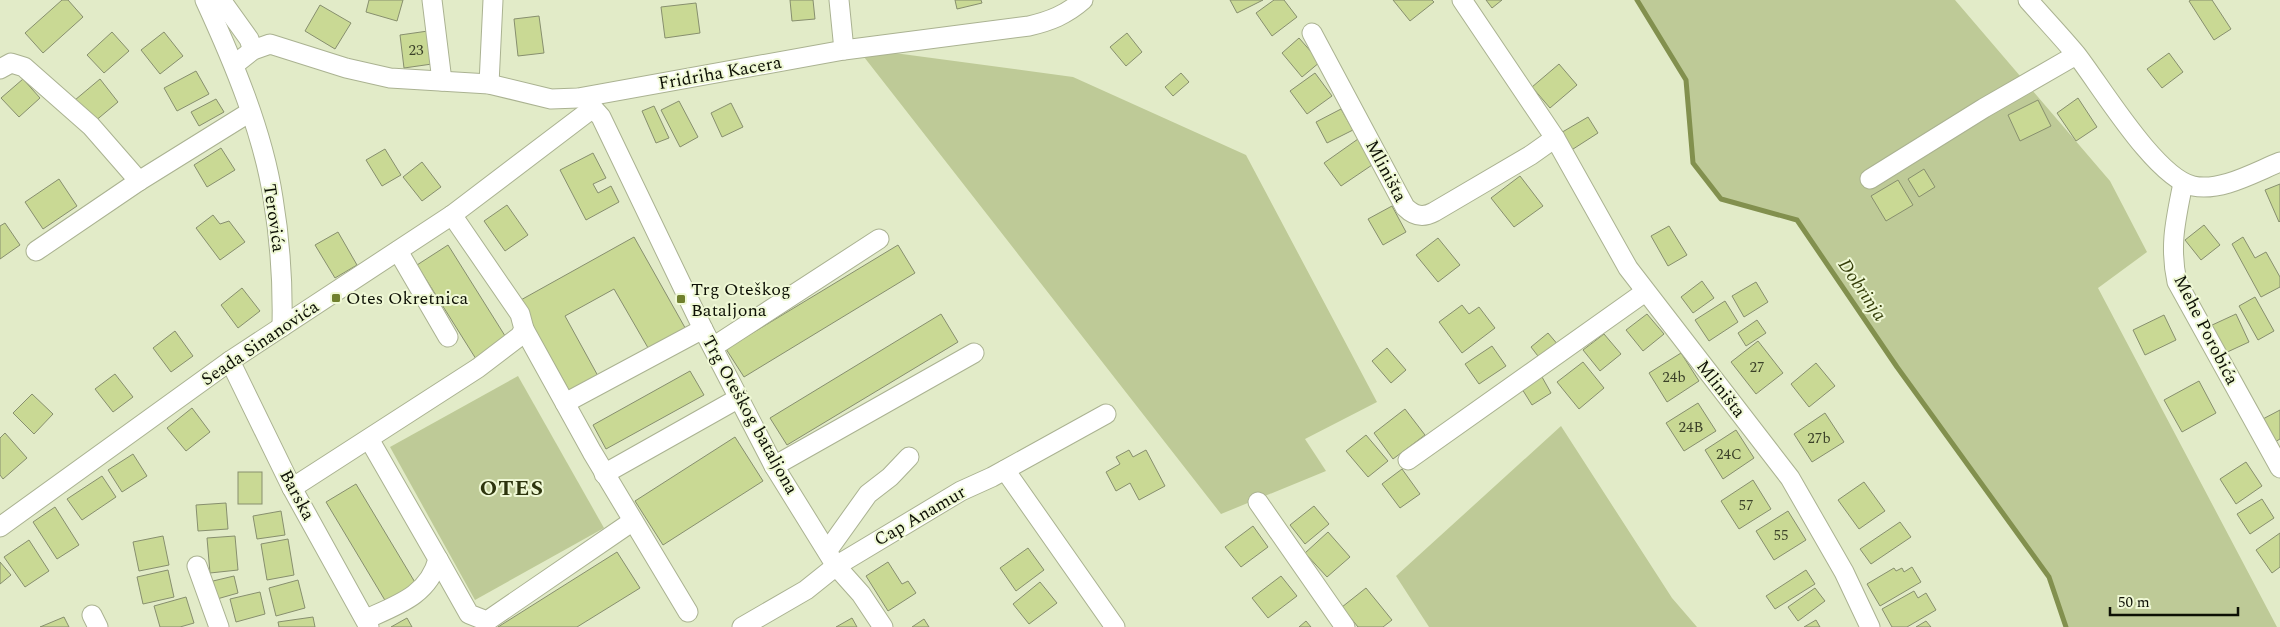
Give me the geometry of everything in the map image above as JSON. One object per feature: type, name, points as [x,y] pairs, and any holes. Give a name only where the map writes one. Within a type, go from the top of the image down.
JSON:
[{"type":"street","name":"Terovića","points":[[205,0],[234,65],[250,112],[273,197],[282,289],[282,327]]},
{"type":"street","points":[[221,0],[249,39],[253,50]]},
{"type":"street","points":[[432,0],[442,81]]},
{"type":"street","points":[[489,84],[493,0]]},
{"type":"street","points":[[839,0],[844,50]]},
{"type":"street","name":"Fridriha Kacera","points":[[234,65],[253,50],[270,44],[370,74],[390,78],[489,84],[551,99],[594,102],[844,50],[1029,26],[1051,21],[1083,0]]},
{"type":"street","name":"Mliništa","points":[[1462,0],[1555,138],[1628,268],[1790,478],[1844,572],[1870,627]]},
{"type":"street","points":[[2028,0],[2076,55],[2159,164],[2183,183],[2205,187],[2229,183],[2280,162]]},
{"type":"street","name":"Mliništa","points":[[1312,33],[1405,207],[1411,213],[1420,216],[1434,212],[1531,155],[1555,138]]},
{"type":"street","points":[[1870,179],[1984,108],[2076,55]]},
{"type":"street","points":[[0,69],[11,63],[24,67],[91,126],[138,181]]},
{"type":"street","name":"Seada Sinanovića","points":[[0,527],[230,361],[452,215],[594,102]]},
{"type":"street","name":"Trg Oteškog bataljona","points":[[594,102],[703,329],[774,466],[832,558],[861,594],[883,627]]},
{"type":"street","points":[[36,251],[138,181],[250,112]]},
{"type":"street","name":"Mehe Porobića","points":[[2183,183],[2172,237],[2172,260],[2177,282],[2280,468]]},
{"type":"street","points":[[452,215],[520,314],[524,328],[604,474],[688,612]]},
{"type":"street","points":[[713,348],[879,239]]},
{"type":"street","points":[[398,251],[448,337]]},
{"type":"street","points":[[1408,460],[1645,292]]},
{"type":"street","points":[[292,488],[485,363],[514,342],[524,328]]},
{"type":"street","points":[[565,403],[703,329]]},
{"type":"street","points":[[774,466],[974,353]]},
{"type":"street","name":"Barska","points":[[230,361],[292,488],[368,623]]},
{"type":"street","points":[[604,474],[739,398]]},
{"type":"street","name":"Cap Anamur","points":[[832,558],[1004,470],[1106,414]]},
{"type":"street","points":[[369,439],[469,614],[487,621],[633,521]]},
{"type":"street","points":[[742,627],[806,590],[832,558],[868,494],[890,478],[909,457]]},
{"type":"street","points":[[1004,470],[1115,627]]},
{"type":"street","points":[[1258,502],[1345,627]]},
{"type":"street","points":[[368,623],[428,584],[435,571],[438,559]]},
{"type":"street","points":[[197,566],[219,627]]},
{"type":"green space","points":[[1637,0],[1955,0],[2110,181],[2147,252],[2098,288],[2277,627],[2066,627],[2049,577],[1897,367],[1797,221],[1721,199],[1693,163],[1686,80]]},
{"type":"green space","points":[[857,48],[1073,77],[1246,155],[1377,402],[1305,439],[1326,471],[1221,514]]},
{"type":"green space","points":[[518,376],[604,528],[475,600],[390,447]]},
{"type":"green space","points":[[1561,426],[1672,598],[1697,627],[1429,627],[1396,576]]},
{"type":"building","points":[[62,0],[68,0],[83,17],[43,53],[25,33]]},
{"type":"building","points":[[369,0],[403,0],[397,21],[366,12]]},
{"type":"building","points":[[790,0],[813,0],[815,19],[792,21]]},
{"type":"building","points":[[955,0],[981,0],[982,3],[957,9]]},
{"type":"building","points":[[1230,0],[1263,0],[1237,13]]},
{"type":"building","points":[[1274,0],[1284,0],[1297,17],[1272,36],[1256,13]]},
{"type":"building","points":[[1393,0],[1432,0],[1434,2],[1410,21]]},
{"type":"building","points":[[1486,0],[1502,0],[1492,8]]},
{"type":"building","points":[[2212,0],[2231,29],[2214,40],[2189,1]]},
{"type":"building","points":[[696,3],[700,33],[665,38],[661,7]]},
{"type":"building","points":[[320,5],[351,23],[335,49],[305,31]]},
{"type":"building","points":[[539,16],[544,53],[518,56],[514,19]]},
{"type":"building","points":[[428,31],[432,64],[404,68],[400,35]]},
{"type":"building","points":[[112,32],[129,51],[104,73],[87,55]]},
{"type":"building","points":[[164,32],[183,56],[160,74],[141,50]]},
{"type":"building","points":[[1127,33],[1142,52],[1126,66],[1110,47]]},
{"type":"building","points":[[1299,38],[1320,62],[1302,77],[1282,53]]},
{"type":"building","points":[[2169,53],[2183,72],[2162,88],[2147,69]]},
{"type":"building","points":[[1559,64],[1577,85],[1550,108],[1532,87]]},
{"type":"building","points":[[196,71],[209,94],[177,111],[164,88]]},
{"type":"building","points":[[1181,73],[1189,82],[1173,96],[1165,87]]},
{"type":"building","points":[[1315,73],[1332,96],[1307,114],[1290,91]]},
{"type":"building","points":[[23,79],[40,98],[19,117],[1,98]]},
{"type":"building","points":[[100,79],[118,102],[94,122],[75,100]]},
{"type":"building","points":[[2078,98],[2097,127],[2076,141],[2057,113]]},
{"type":"building","points":[[216,99],[224,112],[199,126],[191,112]]},
{"type":"building","points":[[2038,100],[2051,126],[2020,141],[2008,115]]},
{"type":"building","points":[[679,101],[698,137],[680,147],[661,110]]},
{"type":"building","points":[[731,103],[743,127],[722,137],[711,113]]},
{"type":"building","points":[[654,106],[669,138],[656,143],[642,111]]},
{"type":"building","points":[[1341,109],[1353,130],[1327,143],[1316,122]]},
{"type":"building","points":[[1588,117],[1598,133],[1570,151],[1559,134]]},
{"type":"building","points":[[1358,139],[1375,163],[1341,186],[1324,163]]},
{"type":"building","points":[[221,148],[235,170],[207,187],[194,165]]},
{"type":"building","points":[[385,149],[401,175],[382,186],[366,160]]},
{"type":"building","points":[[593,153],[606,178],[593,184],[598,193],[611,186],[619,202],[586,220],[560,170]]},
{"type":"building","points":[[422,162],[441,187],[422,201],[403,177]]},
{"type":"building","points":[[1924,169],[1935,187],[1919,197],[1908,179]]},
{"type":"building","points":[[1520,176],[1543,206],[1514,227],[1491,198]]},
{"type":"building","points":[[59,179],[77,206],[43,229],[25,202]]},
{"type":"building","points":[[1898,180],[1913,205],[1886,221],[1871,196]]},
{"type":"building","points":[[2280,184],[2280,221],[2279,222],[2265,190]]},
{"type":"building","points":[[507,205],[528,235],[505,251],[484,221]]},
{"type":"building","points":[[1392,206],[1406,232],[1383,245],[1368,219]]},
{"type":"building","points":[[213,215],[220,224],[229,221],[245,242],[220,260],[196,228]]},
{"type":"building","points":[[5,223],[20,245],[0,259],[0,226]]},
{"type":"building","points":[[2204,225],[2220,245],[2201,260],[2185,240]]},
{"type":"building","points":[[1669,226],[1687,255],[1668,266],[1651,236]]},
{"type":"building","points":[[338,232],[357,265],[335,278],[315,245]]},
{"type":"building","points":[[634,237],[688,333],[651,353],[614,289],[565,316],[598,376],[570,392],[519,301]]},
{"type":"building","points":[[2243,237],[2255,258],[2266,252],[2280,277],[2280,287],[2261,297],[2232,244]]},
{"type":"building","points":[[1438,238],[1460,265],[1438,282],[1416,255]]},
{"type":"building","points":[[448,245],[507,339],[476,359],[417,265]]},
{"type":"building","points":[[898,245],[915,273],[744,377],[726,349]]},
{"type":"building","points":[[1702,281],[1714,298],[1693,313],[1681,297]]},
{"type":"building","points":[[1756,282],[1768,302],[1744,317],[1732,296]]},
{"type":"building","points":[[242,288],[260,311],[238,328],[221,305]]},
{"type":"building","points":[[2255,297],[2274,331],[2258,340],[2239,306]]},
{"type":"building","points":[[1725,301],[1738,322],[1709,341],[1695,320]]},
{"type":"building","points":[[1462,305],[1469,314],[1479,307],[1495,328],[1462,353],[1439,322]]},
{"type":"building","points":[[941,314],[958,342],[787,445],[770,418]]},
{"type":"building","points":[[1647,314],[1664,334],[1643,351],[1626,330]]},
{"type":"building","points":[[2236,314],[2249,342],[2223,354],[2210,326]]},
{"type":"building","points":[[2164,315],[2176,340],[2145,355],[2133,330]]},
{"type":"building","points":[[1757,320],[1766,333],[1746,346],[1738,333]]},
{"type":"building","points":[[175,331],[193,356],[171,372],[153,348]]},
{"type":"building","points":[[1548,333],[1559,346],[1541,360],[1531,347]]},
{"type":"building","points":[[1604,334],[1621,354],[1600,371],[1583,350]]},
{"type":"building","points":[[1758,341],[1783,373],[1756,394],[1731,362]]},
{"type":"building","points":[[1492,346],[1506,366],[1479,384],[1465,364]]},
{"type":"building","points":[[1387,348],[1406,370],[1391,383],[1372,361]]},
{"type":"building","points":[[1681,353],[1699,381],[1667,402],[1649,373]]},
{"type":"building","points":[[1583,362],[1604,388],[1579,409],[1557,382]]},
{"type":"building","points":[[1816,363],[1835,386],[1809,407],[1791,384]]},
{"type":"building","points":[[690,371],[704,395],[606,449],[593,425]]},
{"type":"building","points":[[115,374],[133,397],[113,412],[95,389]]},
{"type":"building","points":[[1542,377],[1551,393],[1532,405],[1522,389]]},
{"type":"building","points":[[2199,381],[2216,413],[2182,432],[2164,400]]},
{"type":"building","points":[[32,394],[53,414],[34,434],[13,413]]},
{"type":"building","points":[[1698,403],[1716,431],[1684,451],[1666,423]]},
{"type":"building","points":[[192,408],[210,432],[186,451],[167,428]]},
{"type":"building","points":[[1405,409],[1425,435],[1393,459],[1374,433]]},
{"type":"building","points":[[2280,410],[2280,439],[2273,443],[2261,420]]},
{"type":"building","points":[[1825,413],[1844,442],[1812,462],[1794,434]]},
{"type":"building","points":[[1736,430],[1754,458],[1723,479],[1705,450]]},
{"type":"building","points":[[5,433],[27,458],[3,479],[0,475],[0,438]]},
{"type":"building","points":[[1366,435],[1388,461],[1368,477],[1346,451]]},
{"type":"building","points":[[735,437],[763,481],[663,545],[635,501]]},
{"type":"building","points":[[1129,450],[1133,457],[1146,450],[1165,486],[1139,500],[1130,483],[1116,491],[1106,472],[1120,464],[1116,457]]},
{"type":"building","points":[[133,454],[147,476],[122,492],[108,470]]},
{"type":"building","points":[[2246,462],[2262,486],[2236,504],[2220,479]]},
{"type":"building","points":[[1402,469],[1420,494],[1400,508],[1382,484]]},
{"type":"building","points":[[238,472],[262,472],[262,504],[238,504]]},
{"type":"building","points":[[102,476],[116,497],[82,520],[67,499]]},
{"type":"building","points":[[1753,480],[1771,509],[1739,529],[1721,501]]},
{"type":"building","points":[[1864,482],[1885,511],[1859,529],[1838,500]]},
{"type":"building","points":[[356,484],[416,584],[386,602],[326,502]]},
{"type":"building","points":[[2262,499],[2274,518],[2250,534],[2237,514]]},
{"type":"building","points":[[226,503],[228,529],[198,531],[196,505]]},
{"type":"building","points":[[1314,506],[1329,524],[1305,544],[1290,525]]},
{"type":"building","points":[[55,507],[79,545],[57,559],[33,522]]},
{"type":"building","points":[[281,511],[285,535],[257,539],[253,516]]},
{"type":"building","points":[[1788,511],[1806,540],[1774,560],[1756,531]]},
{"type":"building","points":[[1900,522],[1911,537],[1871,564],[1860,549]]},
{"type":"building","points":[[1253,526],[1268,547],[1241,567],[1225,547]]},
{"type":"building","points":[[1328,532],[1350,557],[1327,577],[1305,553]]},
{"type":"building","points":[[2280,533],[2280,567],[2272,573],[2256,550]]},
{"type":"building","points":[[163,536],[169,565],[139,571],[133,542]]},
{"type":"building","points":[[235,536],[238,570],[210,573],[207,538]]},
{"type":"building","points":[[288,539],[294,575],[267,580],[261,544]]},
{"type":"building","points":[[29,540],[49,571],[25,587],[4,557]]},
{"type":"building","points":[[1028,548],[1044,570],[1016,591],[1000,568]]},
{"type":"building","points":[[617,552],[640,588],[577,627],[498,627]]},
{"type":"building","points":[[0,562],[11,575],[0,584]]},
{"type":"building","points":[[888,562],[902,584],[908,581],[916,593],[888,611],[866,576]]},
{"type":"building","points":[[1912,567],[1921,582],[1880,606],[1867,584],[1894,568],[1896,571],[1902,568],[1904,572]]},
{"type":"building","points":[[168,570],[174,597],[143,604],[137,577]]},
{"type":"building","points":[[1806,570],[1815,584],[1775,609],[1766,596]]},
{"type":"building","points":[[234,576],[238,593],[217,599],[213,581]]},
{"type":"building","points":[[1281,576],[1297,596],[1268,618],[1252,598]]},
{"type":"building","points":[[298,580],[305,608],[276,616],[269,588]]},
{"type":"building","points":[[1040,582],[1057,603],[1029,624],[1013,604]]},
{"type":"building","points":[[1366,588],[1392,620],[1383,627],[1358,627],[1342,607]]},
{"type":"building","points":[[1815,588],[1825,601],[1798,621],[1788,607]]},
{"type":"building","points":[[1914,591],[1918,598],[1926,593],[1936,610],[1907,627],[1892,627],[1882,609]]},
{"type":"building","points":[[260,592],[265,614],[236,622],[230,599]]},
{"type":"building","points":[[186,597],[194,623],[180,627],[160,627],[154,606]]},
{"type":"building","points":[[64,617],[69,627],[40,627]]},
{"type":"building","points":[[313,617],[315,627],[279,627],[278,622]]},
{"type":"building","points":[[407,618],[412,627],[391,627]]},
{"type":"building","points":[[852,618],[857,627],[836,627]]},
{"type":"building","points":[[924,619],[929,627],[912,627]]},
{"type":"building","points":[[1816,620],[1820,627],[1804,627]]},
{"type":"building","points":[[1306,621],[1311,627],[1299,627]]},
{"type":"building","points":[[1926,621],[1931,627],[1916,627]]},
{"type":"waterway","name":"Dobrinja","points":[[1637,0],[1686,80],[1693,163],[1721,199],[1797,220],[1897,367],[2049,577],[2066,627]]},
{"type":"place","name":"Otes Okretnica","points":[[336,298]]},
{"type":"place","name":"Trg Oteškog Bataljona","points":[[681,299]]},
{"type":"district","name":"OTES","points":[[512,488]]}]
